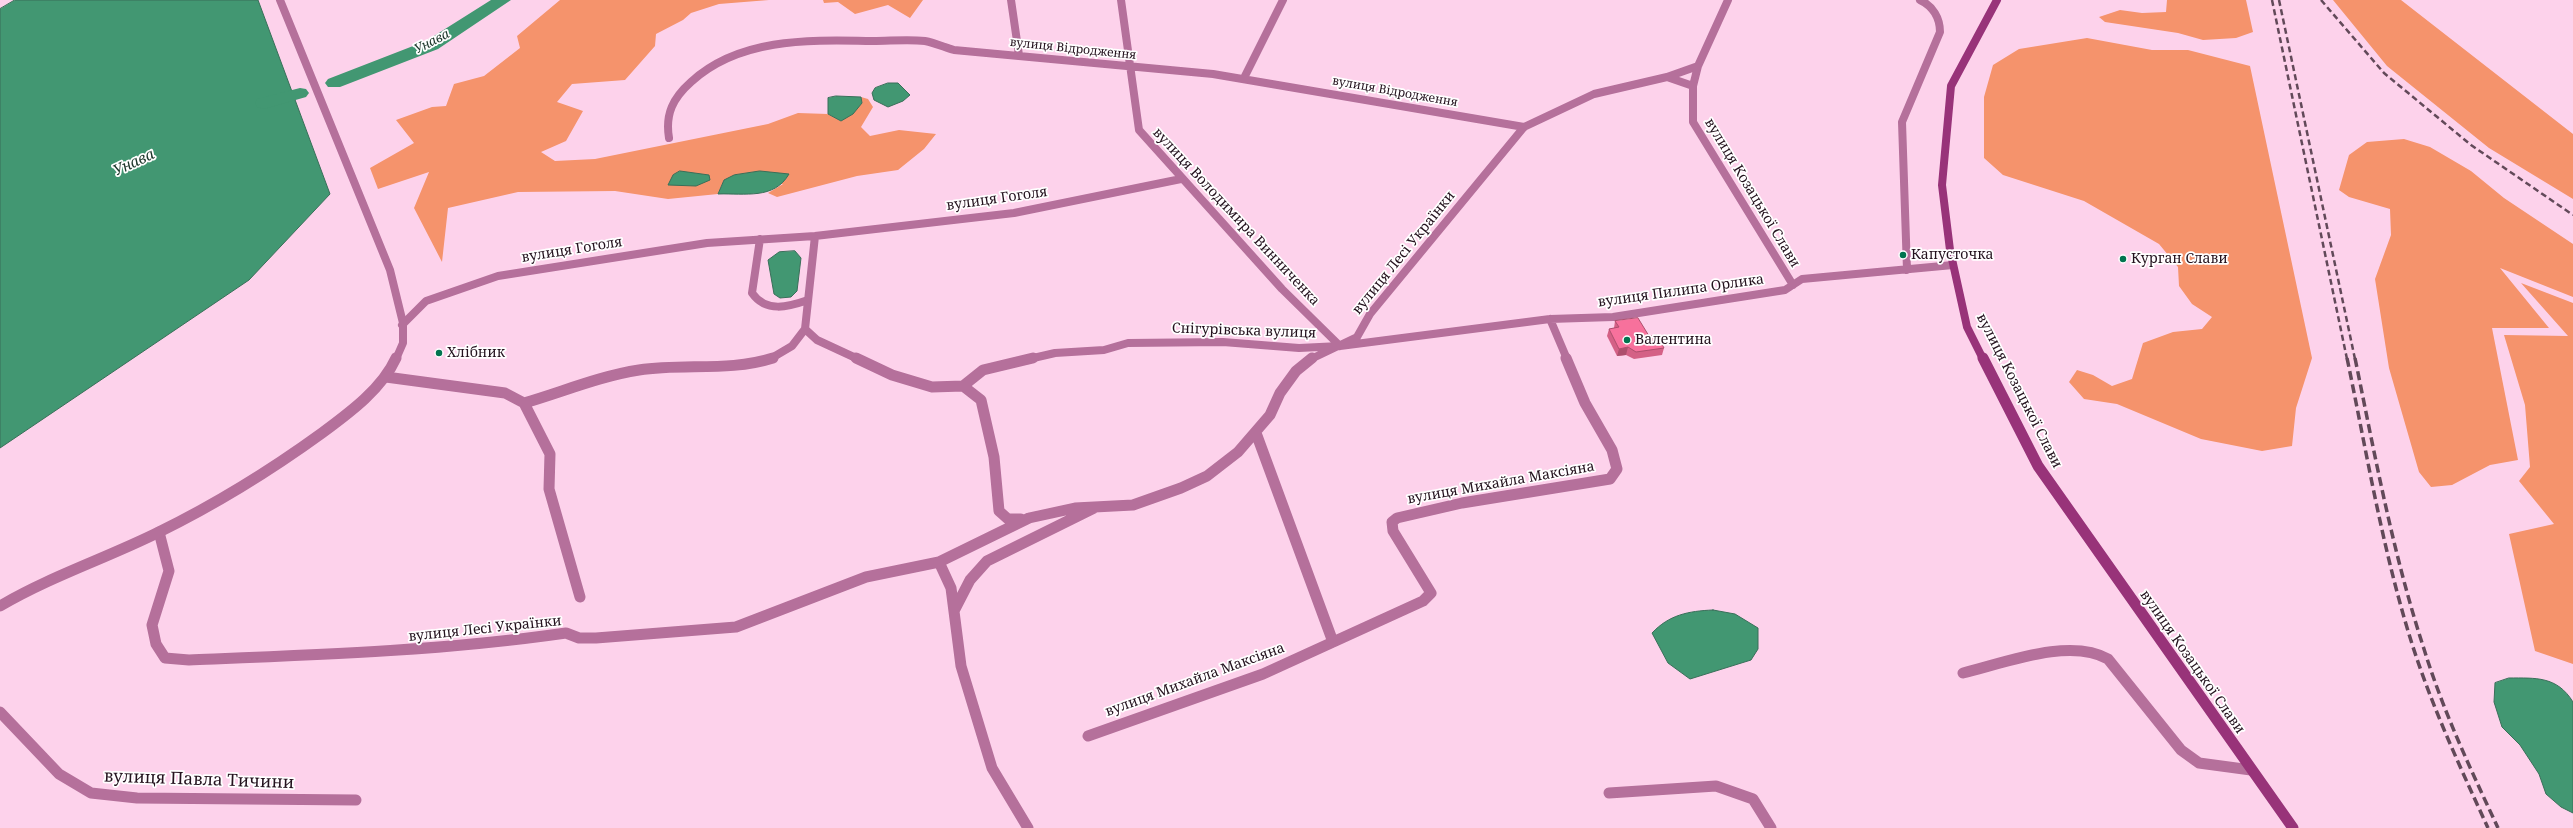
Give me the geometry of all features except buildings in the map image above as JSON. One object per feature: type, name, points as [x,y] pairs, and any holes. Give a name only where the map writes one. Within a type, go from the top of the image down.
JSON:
[{"type":"main road","name":"вулиця Козацької Слави","points":[[1997,0],[1951,86],[1942,185],[1953,265],[1967,326],[2038,466],[2293,828]]},
{"type":"street","points":[[0,606],[22,591],[159,532],[215,501],[309,442],[349,412],[386,377],[395,364],[403,342],[396,286],[280,0]]},
{"type":"street","points":[[1011,0],[1019,55]]},
{"type":"street","name":"вулиця Володимира Винниченка","points":[[1121,0],[1139,130],[1181,179],[1282,289],[1340,346]]},
{"type":"street","points":[[1244,78],[1283,0]]},
{"type":"street","name":"вулиця Козацької Слави","points":[[1728,0],[1698,66],[1693,86],[1693,122],[1793,285]]},
{"type":"street","points":[[1907,270],[1902,122],[1940,32],[1940,20],[1927,3],[1920,0]]},
{"type":"street","name":"вулиця Відродження","points":[[669,138],[665,119],[672,105],[691,80],[722,59],[755,49],[822,39],[923,41],[954,50],[1019,55],[1131,67],[1182,70],[1244,78],[1524,127]]},
{"type":"street","name":"вулиця Лесі Українки","points":[[159,532],[169,571],[152,625],[156,644],[165,658],[189,660],[465,648],[566,633],[578,638],[596,638],[736,628],[866,577],[939,562],[1029,518],[1075,508],[1133,505],[1181,488],[1206,476],[1238,452],[1256,433],[1270,415],[1280,393],[1296,372],[1312,358],[1357,337],[1370,314],[1524,127],[1594,94],[1667,77],[1698,66]]},
{"type":"street","points":[[1667,77],[1693,86]]},
{"type":"street","name":"вулиця Гоголя","points":[[402,326],[426,302],[498,276],[707,243],[815,236],[1014,213],[1181,179]]},
{"type":"street","points":[[524,402],[640,370],[737,367],[765,361],[784,353],[798,342],[805,329],[815,236]]},
{"type":"street","points":[[760,239],[752,293],[755,300],[764,306],[791,307],[808,300]]},
{"type":"street","name":"вулиця Пилипа Орлика","points":[[1340,346],[1550,319],[1613,317],[1786,290],[1802,279],[1953,265]]},
{"type":"street","name":"вулиця Михайла Максіяна","points":[[1088,736],[1263,674],[1423,600],[1431,593],[1393,531],[1392,522],[1397,518],[1462,503],[1610,479],[1617,469],[1612,450],[1585,403],[1550,319]]},
{"type":"street","points":[[805,329],[817,340],[892,375],[932,387],[963,386],[981,400],[994,457],[999,511],[1002,517],[1009,520],[1029,518]]},
{"type":"street","name":"Снігурівська вулиця","points":[[963,386],[983,370],[1055,353],[1104,350],[1128,343],[1223,342],[1300,348],[1340,346]]},
{"type":"street","points":[[386,377],[435,381],[505,393],[524,402],[550,454],[549,489],[580,597]]},
{"type":"street","points":[[1256,433],[1332,642]]},
{"type":"street","points":[[954,611],[970,580],[987,561],[1097,507]]},
{"type":"street","points":[[939,562],[951,588],[961,666],[992,768],[1028,828]]},
{"type":"street","points":[[1963,673],[2061,650],[2077,648],[2094,651],[2108,659],[2181,750],[2199,763],[2223,768],[2251,770]]},
{"type":"street","name":"вулиця Павла Тичини","points":[[0,712],[63,777],[82,789],[99,794],[136,798],[203,800],[356,800]]},
{"type":"street","points":[[1609,793],[1691,789],[1716,786],[1753,798],[1771,828]]},
{"type":"shaded area","points":[[560,0],[769,0],[719,4],[691,13],[683,20],[656,34],[655,46],[625,80],[572,84],[557,102],[583,111],[566,141],[541,152],[555,161],[595,159],[768,124],[798,113],[828,114],[841,121],[862,103],[861,97],[868,99],[873,107],[861,127],[870,136],[899,130],[936,134],[924,149],[898,170],[857,176],[777,197],[768,193],[783,184],[724,180],[718,194],[668,199],[615,191],[518,192],[448,208],[442,262],[414,208],[429,172],[378,189],[370,168],[414,143],[396,120],[432,107],[446,106],[454,84],[484,76],[520,48],[517,36]]},
{"type":"shaded area","points":[[823,0],[923,0],[910,18],[888,5],[855,14],[838,2],[824,3]]},
{"type":"shaded area","points":[[2167,0],[2246,0],[2253,32],[2236,38],[2203,40],[2178,33],[2105,22],[2099,17],[2120,10],[2142,13],[2166,12]]},
{"type":"shaded area","points":[[2333,0],[2401,0],[2573,134],[2573,199],[2489,148],[2387,66]]},
{"type":"shaded area","points":[[2087,38],[2152,50],[2188,50],[2250,66],[2312,358],[2296,408],[2292,446],[2262,451],[2201,439],[2117,404],[2084,399],[2069,382],[2077,370],[2093,375],[2112,386],[2132,379],[2143,343],[2173,332],[2202,329],[2212,317],[2192,304],[2179,286],[2178,267],[2159,244],[2084,201],[2003,175],[1984,158],[1984,97],[1993,65],[2019,49]]},
{"type":"shaded area","points":[[2404,139],[2430,147],[2471,171],[2504,198],[2573,244],[2573,297],[2500,268],[2549,328],[2492,328],[2518,460],[2490,465],[2452,485],[2431,487],[2419,472],[2389,368],[2375,279],[2391,235],[2390,209],[2349,197],[2339,190],[2349,155],[2367,142]]},
{"type":"shaded area","points":[[2521,283],[2573,303],[2573,664],[2535,651],[2509,534],[2554,524],[2519,481],[2530,467],[2525,405],[2504,335],[2568,336]]},
{"type":"water","points":[[15,0],[258,0],[330,194],[249,280],[0,448],[0,9]]},
{"type":"water","points":[[888,83],[898,83],[910,95],[903,101],[888,107],[874,100],[872,93],[875,88]]},
{"type":"water","points":[[836,96],[861,97],[862,103],[853,114],[841,121],[828,114],[828,98]]},
{"type":"water","points":[[680,171],[709,175],[710,180],[696,186],[668,185],[673,175]]},
{"type":"water","points":[[760,171],[789,174],[783,182],[775,188],[767,191],[748,194],[718,194],[724,180],[734,175]]},
{"type":"water","points":[[795,251],[801,258],[797,291],[791,297],[780,298],[774,294],[768,260],[779,252]]},
{"type":"water","points":[[1713,610],[1735,614],[1758,628],[1758,649],[1751,660],[1690,679],[1668,663],[1652,633],[1672,618],[1695,611]]},
{"type":"water","points":[[2509,678],[2537,679],[2553,683],[2560,687],[2573,702],[2573,813],[2561,807],[2546,794],[2539,774],[2520,745],[2502,727],[2494,702],[2495,683]]},
{"type":"waterway","name":"Унава","points":[[334,83],[432,45],[503,0]]},
{"type":"waterway","name":"Унава","points":[[264,103],[300,93]]},
{"type":"railway","points":[[2272,0],[2347,359]]},
{"type":"railway","points":[[2279,0],[2355,359]]},
{"type":"railway","points":[[2321,0],[2384,73],[2471,145],[2573,215]]},
{"type":"railway","points":[[2347,358],[2384,540],[2402,612],[2438,716],[2488,828]]},
{"type":"railway","points":[[2355,358],[2385,505],[2413,613],[2449,718],[2498,828]]},
{"type":"place","name":"Капусточка","points":[[1903,255]]},
{"type":"place","name":"Курган Слави","points":[[2123,259]]},
{"type":"place","name":"Валентина","points":[[1627,340]]},
{"type":"place","name":"Хлібник","points":[[439,353]]}]
